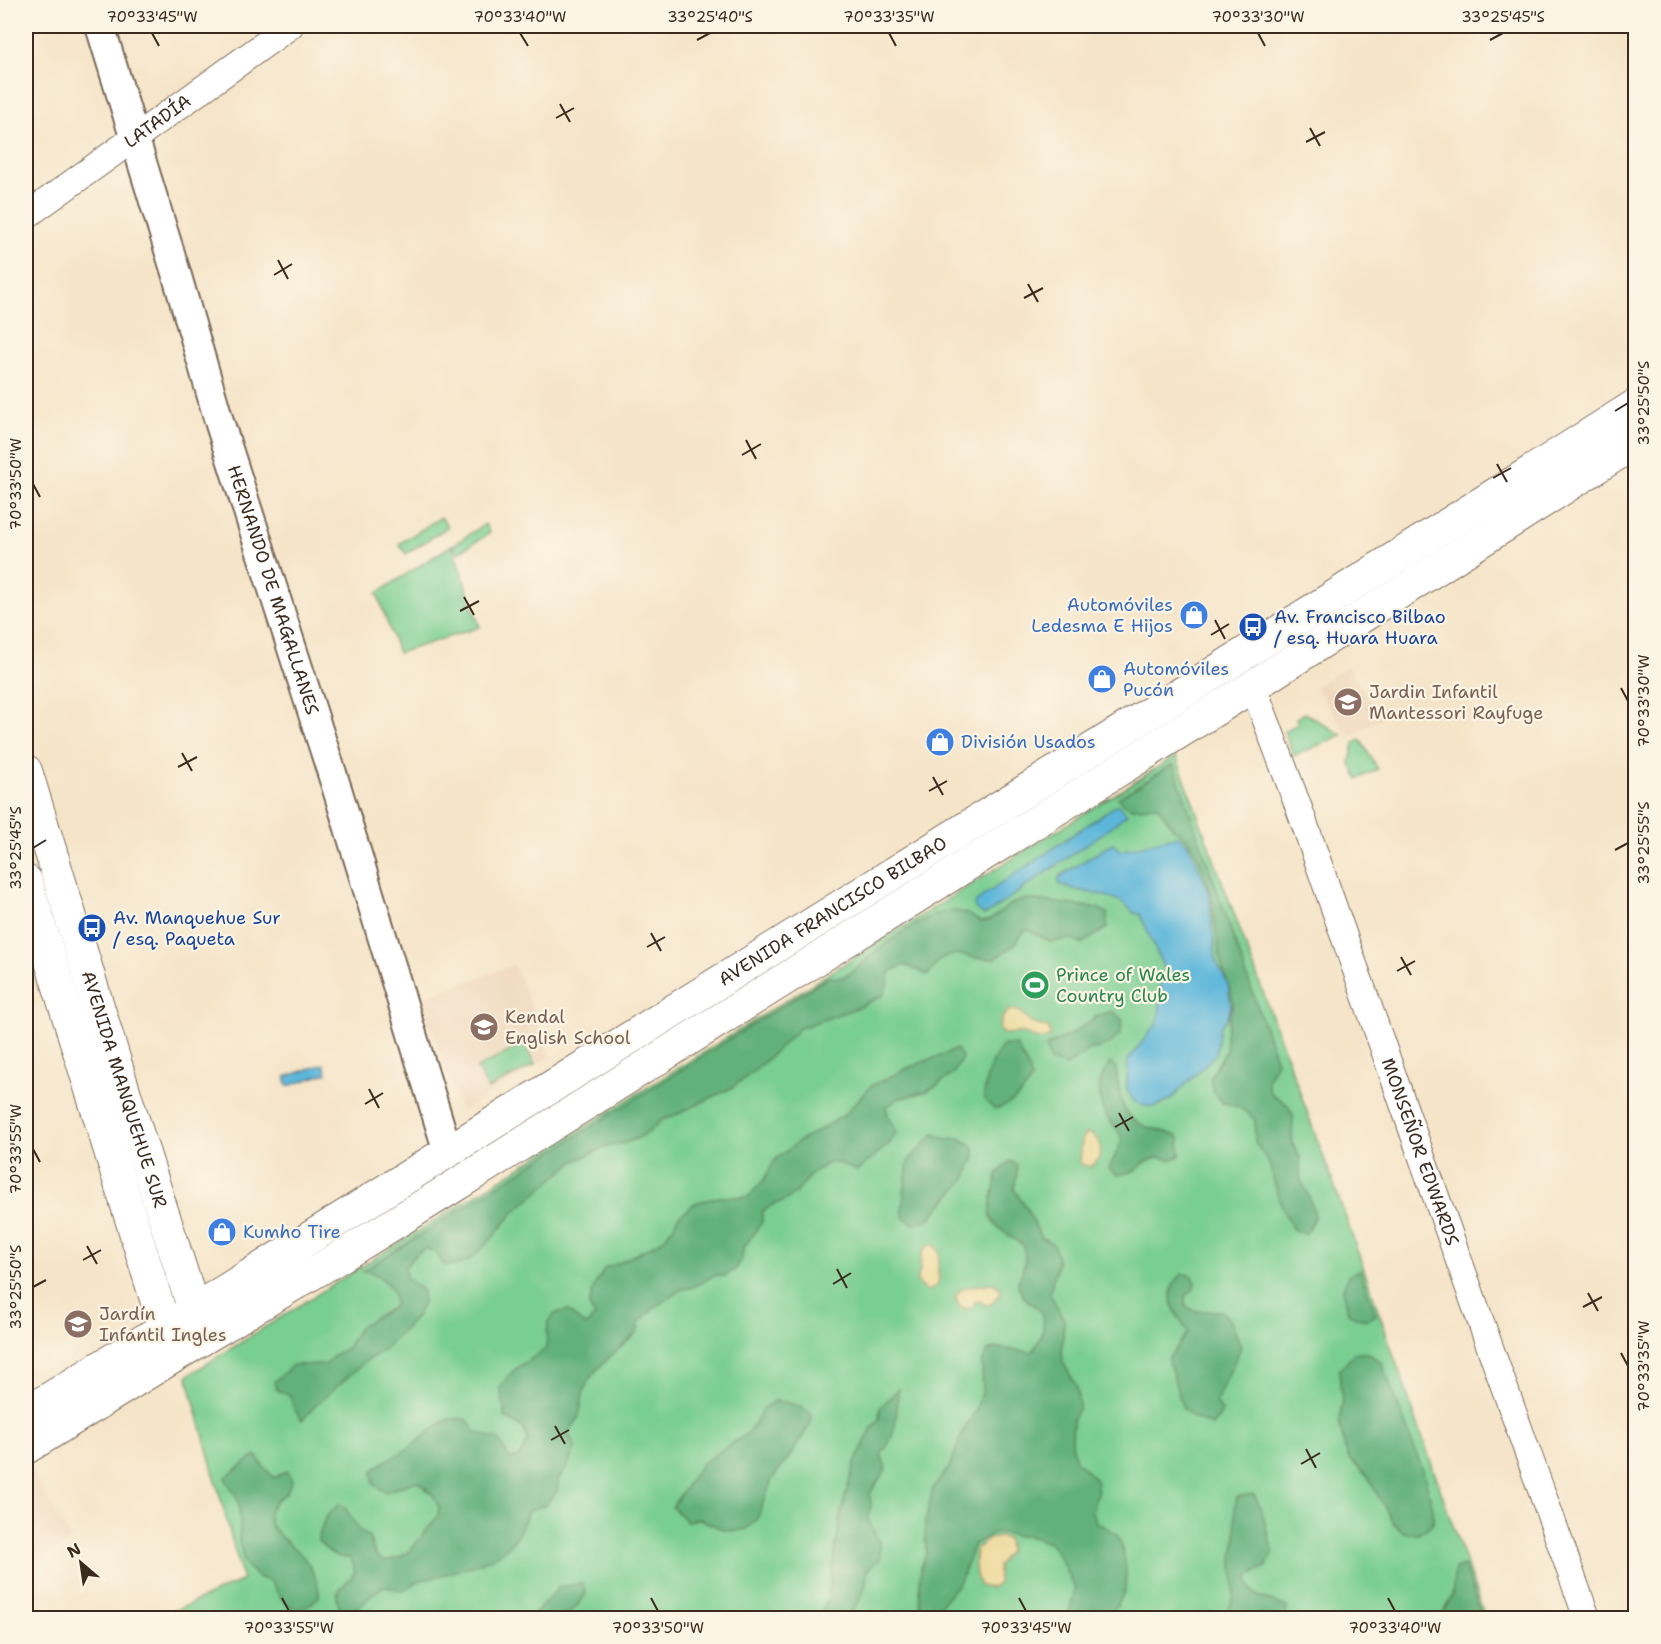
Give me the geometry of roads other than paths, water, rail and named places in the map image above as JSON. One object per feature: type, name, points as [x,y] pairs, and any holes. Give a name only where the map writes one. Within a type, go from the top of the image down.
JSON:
[{"type":"main road","name":"HERNANDO DE MAGALLANES","points":[[100,26],[219,421],[340,800],[448,1152]]},
{"type":"main road","name":"AVENIDA FRANCISCO BILBAO","points":[[26,1413],[169,1342],[199,1324],[448,1152],[1271,637],[1635,405]]},
{"type":"main road","name":"AVENIDA FRANCISCO BILBAO","points":[[199,1324],[335,1260],[1253,686],[1635,442]]},
{"type":"main road","points":[[1253,686],[1252,672],[1255,659],[1271,637]]},
{"type":"main road","name":"AVENIDA MANQUEHUE SUR","points":[[26,771],[199,1324]]},
{"type":"main road","name":"AVENIDA MANQUEHUE SUR","points":[[26,880],[169,1342]]},
{"type":"main road","points":[[448,1152],[453,1171],[448,1190]]},
{"type":"main road","name":"AVENIDA FRANCISCO BILBAO","points":[[26,1448],[169,1342]]},
{"type":"street","name":"LATADÍA","points":[[26,216],[290,26]]},
{"type":"street","name":"MONSEÑOR EDWARDS","points":[[1253,686],[1300,811],[1587,1618]]},
{"type":"water","points":[[1118,804],[1127,814],[1106,831],[985,915],[976,909],[974,905],[983,896]]},
{"type":"water","points":[[1178,836],[1187,843],[1209,894],[1216,961],[1228,984],[1231,1005],[1228,1017],[1220,1027],[1216,1054],[1170,1100],[1154,1107],[1134,1101],[1127,1090],[1128,1060],[1158,1022],[1159,980],[1167,976],[1140,914],[1134,913],[1118,900],[1059,884],[1059,877],[1113,843],[1120,851]]},
{"type":"water","points":[[324,1064],[327,1073],[288,1086],[285,1077]]},
{"type":"place","name":"Automóviles Ledesma E Hijos","points":[[1194,615]]},
{"type":"place","name":"Av. Francisco Bilbao / esq. Huara Huara","points":[[1253,627]]},
{"type":"place","name":"Automóviles Pucón","points":[[1102,679]]},
{"type":"place","name":"Jardin Infantil Mantessori Rayfuge","points":[[1348,702]]},
{"type":"place","name":"División Usados","points":[[940,742]]},
{"type":"place","name":"Av. Manquehue Sur / esq. Paqueta","points":[[92,928]]},
{"type":"place","name":"Prince of Wales Country Club","points":[[1035,985]]},
{"type":"place","name":"Kendal English School","points":[[484,1027]]},
{"type":"place","name":"Kumho Tire","points":[[222,1232]]},
{"type":"place","name":"Jardín Infantil Ingles","points":[[78,1324]]}]
